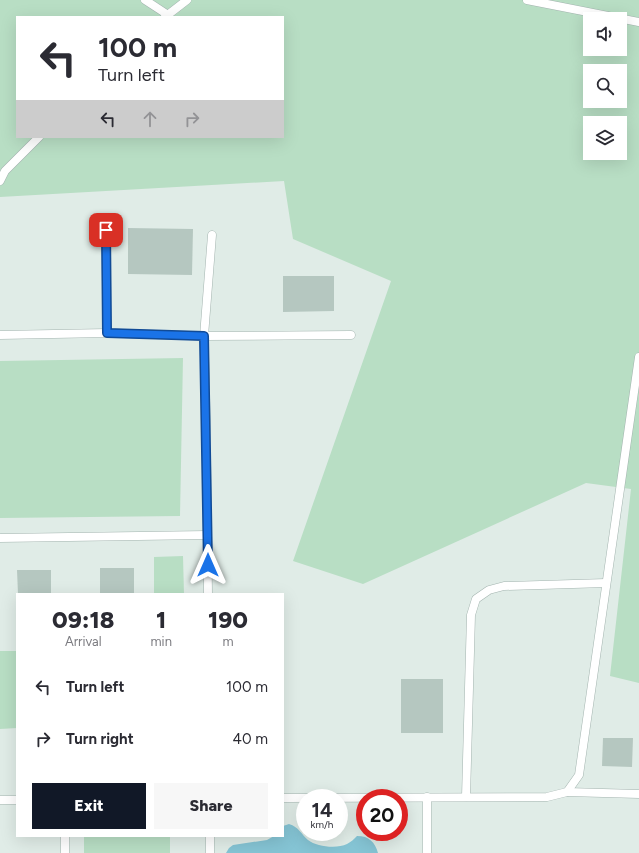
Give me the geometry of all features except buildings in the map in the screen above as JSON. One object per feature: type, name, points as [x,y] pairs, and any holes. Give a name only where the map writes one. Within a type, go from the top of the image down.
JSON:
[{"type":"lane","points":[[145,0],[166,16],[187,0]]},
{"type":"lane","points":[[527,0],[639,22]]},
{"type":"lane","points":[[0,181],[5,172],[38,138]]},
{"type":"lane","points":[[106,230],[107,333]]},
{"type":"lane","points":[[208,593],[204,336],[212,235]]},
{"type":"lane","points":[[0,335],[107,333],[204,336],[351,335]]},
{"type":"lane","points":[[567,792],[579,775],[639,357]]},
{"type":"lane","points":[[0,538],[207,535]]},
{"type":"lane","points":[[466,797],[471,615],[476,599],[489,590],[504,586],[606,583]]},
{"type":"lane","points":[[284,798],[547,797],[567,792],[639,794]]},
{"type":"lane","points":[[427,797],[427,853]]},
{"type":"lane","points":[[0,800],[16,800]]},
{"type":"lane","points":[[65,837],[65,853]]},
{"type":"lane","points":[[210,837],[210,853]]},
{"type":"green space","points":[[0,0],[639,0],[639,683],[610,676],[631,489],[586,483],[363,584],[293,561],[391,281],[293,239],[284,181],[0,197]]},
{"type":"green space","points":[[183,358],[180,516],[0,518],[0,361]]},
{"type":"green space","points":[[183,556],[184,593],[154,593],[154,557]]},
{"type":"green space","points":[[0,651],[16,651],[16,728],[0,729]]},
{"type":"green space","points":[[84,837],[170,837],[170,853],[84,853]]},
{"type":"water","points":[[289,824],[296,828],[296,841],[310,841],[322,846],[333,847],[343,846],[356,837],[356,841],[372,841],[378,853],[226,853],[233,845],[267,840],[272,837],[284,837],[284,826]]},
{"type":"route","points":[[106,230],[107,333],[204,336],[208,565]]}]
